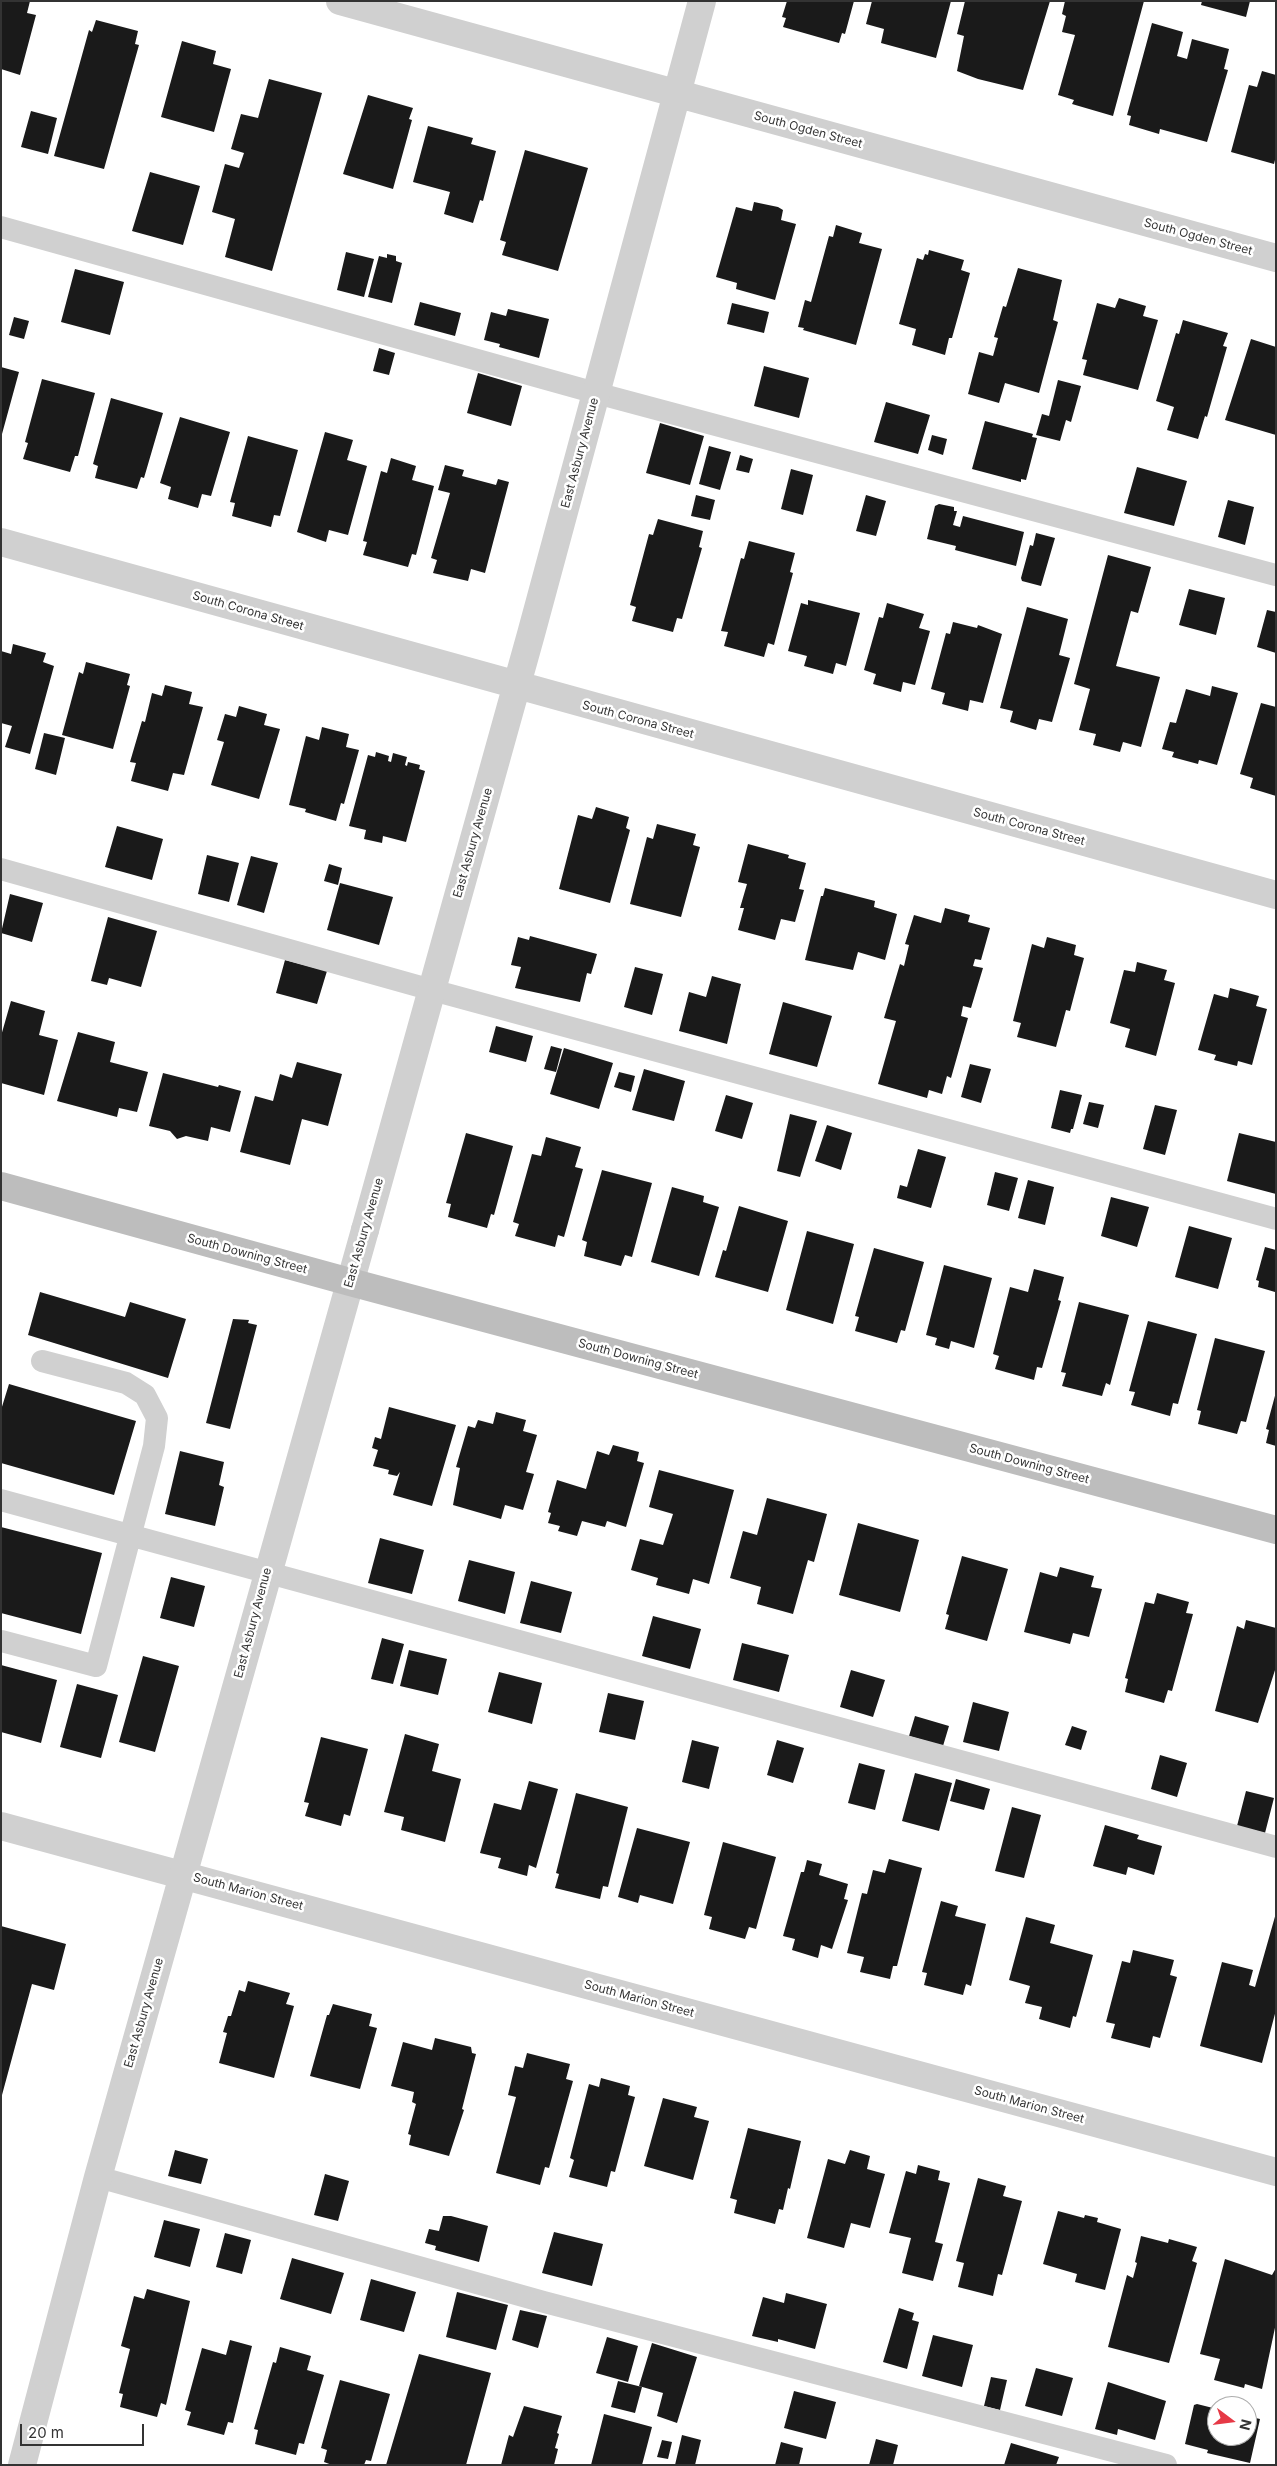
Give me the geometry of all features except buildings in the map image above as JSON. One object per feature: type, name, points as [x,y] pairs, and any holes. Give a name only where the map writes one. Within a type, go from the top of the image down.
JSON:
[{"type":"main road","name":"South Downing Street","points":[[1,1186],[350,1282],[1276,1530]]},
{"type":"street","name":"South Ogden Street","points":[[340,1],[1276,258]]},
{"type":"street","name":"East Asbury Avenue","points":[[22,2465],[98,2177],[432,990],[702,1]]},
{"type":"street","name":"South Corona Street","points":[[1,542],[1276,895]]},
{"type":"street","name":"South Marion Street","points":[[1,1826],[1276,2172]]},
{"type":"lane","points":[[1,227],[596,393],[1276,576]]},
{"type":"lane","points":[[1,870],[432,990],[1276,1219]]},
{"type":"lane","points":[[1,1641],[96,1666],[154,1446],[157,1418],[145,1395],[126,1383],[42,1361]]},
{"type":"lane","points":[[1,1500],[1276,1847]]},
{"type":"lane","points":[[98,2177],[544,2302],[1166,2465]]}]
